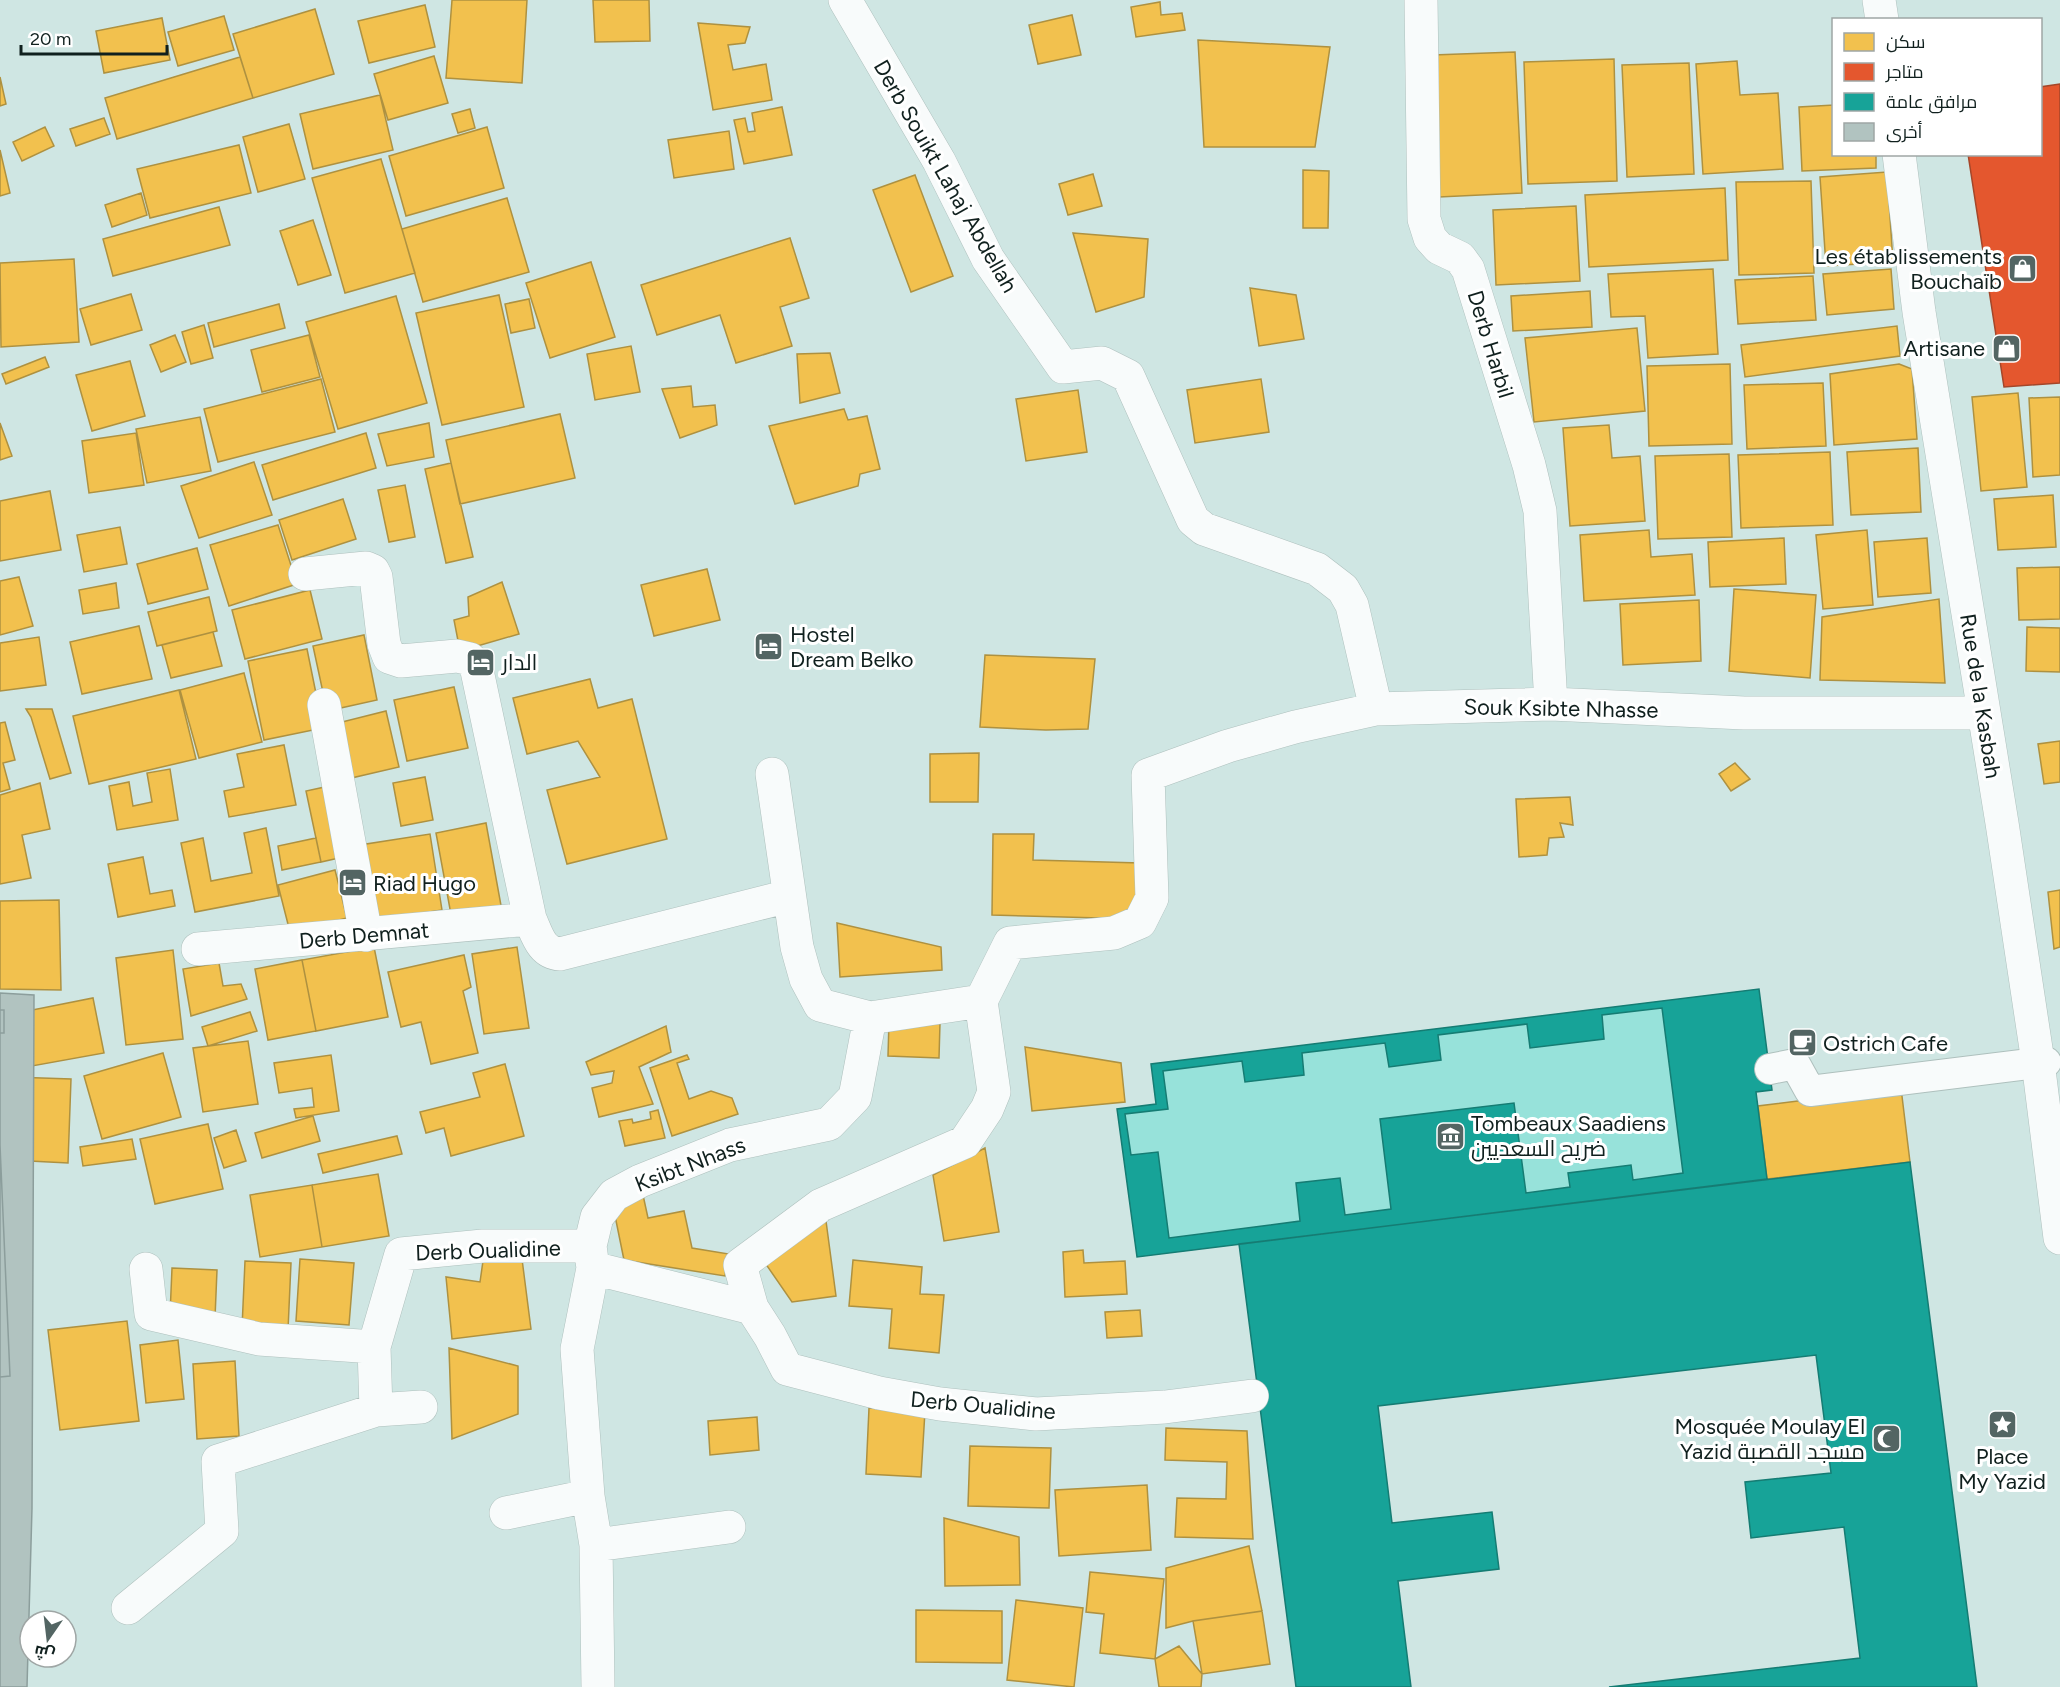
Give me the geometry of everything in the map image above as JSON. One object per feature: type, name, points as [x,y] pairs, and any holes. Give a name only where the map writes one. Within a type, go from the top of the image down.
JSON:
[{"type":"street","name":"Derb Souikt Lahaj Abdellah","points":[[845,0],[939,161],[988,258],[1063,367],[1102,363],[1128,376],[1192,520],[1204,529],[1317,569],[1343,589],[1352,605],[1376,709]]},
{"type":"street","name":"Derb Harbil","points":[[1421,0],[1424,219],[1430,238],[1439,248],[1460,258],[1468,269],[1530,465],[1540,511],[1551,704]]},
{"type":"street","points":[[1879,0],[1882,18]]},
{"type":"street","name":"Rue de la Kasbah","points":[[1899,156],[1919,312],[2042,1062],[2060,1238]]},
{"type":"street","points":[[305,574],[366,568],[373,571],[376,577],[384,644],[389,657],[400,661],[457,656],[470,659],[476,666],[530,919],[543,947],[551,953],[560,954],[789,896]]},
{"type":"street","name":"Souk Ksibte Nhasse","points":[[981,1001],[1010,943],[1114,933],[1140,922],[1152,898],[1148,775],[1228,746],[1295,727],[1376,709],[1551,704],[1744,713],[1983,713]]},
{"type":"street","points":[[324,705],[366,935]]},
{"type":"street","points":[[772,774],[797,947],[806,979],[820,1005],[870,1018],[981,1001]]},
{"type":"street","name":"Derb Demnat","points":[[198,949],[530,919]]},
{"type":"street","name":"Derb Oualidine","points":[[981,1001],[994,1092],[987,1109],[965,1142],[821,1205],[740,1265],[752,1308],[787,1369],[879,1393],[940,1404],[1036,1414],[1165,1407],[1252,1396]]},
{"type":"street","name":"Ksibt Nhass","points":[[593,1244],[614,1195],[640,1181],[730,1145],[829,1124],[855,1097],[870,1018]]},
{"type":"street","points":[[1770,1070],[1795,1064],[1810,1091],[1915,1080],[2042,1062]]},
{"type":"street","points":[[593,1244],[577,1349],[588,1496],[596,1545],[598,1687]]},
{"type":"street","name":"Derb Oualidine","points":[[376,1410],[374,1347],[400,1254],[483,1246],[593,1244],[752,1308]]},
{"type":"street","points":[[146,1269],[151,1314],[259,1339],[374,1347]]},
{"type":"street","points":[[128,1608],[222,1531],[218,1461],[376,1410],[421,1407]]},
{"type":"street","points":[[506,1514],[588,1496]]},
{"type":"street","points":[[596,1545],[729,1527]]},
{"type":"shaded area","points":[[1662,1008],[1683,1173],[1633,1180],[1630,1165],[1569,1173],[1570,1187],[1526,1193],[1514,1103],[1380,1119],[1391,1209],[1345,1215],[1340,1178],[1296,1183],[1300,1221],[1169,1238],[1158,1152],[1131,1155],[1125,1114],[1168,1109],[1163,1071],[1242,1061],[1245,1082],[1304,1075],[1302,1053],[1385,1043],[1389,1067],[1438,1035],[1527,1024],[1531,1048],[1604,1039],[1602,1015]]},
{"type":"building: سكن","points":[[452,0],[527,0],[522,83],[446,78]]},
{"type":"building: سكن","points":[[593,0],[649,0],[650,41],[595,42]]},
{"type":"building: سكن","points":[[1160,2],[1161,15],[1182,13],[1185,30],[1136,37],[1131,7]]},
{"type":"building: سكن","points":[[425,5],[435,47],[369,63],[358,21]]},
{"type":"building: سكن","points":[[315,9],[334,74],[253,98],[233,34]]},
{"type":"building: سكن","points":[[1072,15],[1081,55],[1038,64],[1029,25]]},
{"type":"building: سكن","points":[[224,16],[234,50],[178,66],[168,32]]},
{"type":"building: سكن","points":[[162,18],[170,60],[104,73],[96,31]]},
{"type":"building: سكن","points":[[698,23],[750,27],[745,43],[728,45],[733,70],[766,64],[772,100],[713,110]]},
{"type":"building: سكن","points":[[1198,40],[1330,47],[1315,147],[1204,147]]},
{"type":"building: سكن","points":[[1515,52],[1522,193],[1439,197],[1433,55]]},
{"type":"building: سكن","points":[[434,56],[448,103],[388,120],[374,74]]},
{"type":"building: سكن","points":[[240,57],[253,98],[117,139],[105,98]]},
{"type":"building: سكن","points":[[1614,59],[1617,181],[1528,184],[1524,62]]},
{"type":"building: سكن","points":[[1737,61],[1740,95],[1778,93],[1783,169],[1703,174],[1696,64]]},
{"type":"building: سكن","points":[[1689,63],[1694,174],[1627,177],[1622,65]]},
{"type":"building: سكن","points":[[0,77],[6,104],[0,106]]},
{"type":"building: سكن","points":[[380,95],[393,150],[313,169],[300,114]]},
{"type":"building: سكن","points":[[1832,105],[1832,156],[1876,156],[1876,168],[1802,171],[1799,107]]},
{"type":"building: سكن","points":[[782,107],[792,155],[744,164],[734,120],[745,118],[748,132],[755,131],[752,113]]},
{"type":"building: سكن","points":[[470,109],[475,128],[458,133],[452,114]]},
{"type":"building: سكن","points":[[104,118],[110,134],[76,146],[70,129]]},
{"type":"building: سكن","points":[[289,124],[305,179],[258,192],[243,137]]},
{"type":"building: سكن","points":[[45,127],[54,146],[22,161],[13,142]]},
{"type":"building: سكن","points":[[487,127],[504,188],[406,216],[389,156]]},
{"type":"building: سكن","points":[[729,131],[734,169],[674,178],[668,140]]},
{"type":"building: سكن","points":[[239,145],[251,193],[150,218],[137,169]]},
{"type":"building: سكن","points":[[0,150],[10,193],[0,196]]},
{"type":"building: سكن","points":[[381,159],[415,273],[345,293],[312,178]]},
{"type":"building: سكن","points":[[1303,170],[1329,171],[1328,228],[1303,228]]},
{"type":"building: سكن","points":[[1887,172],[1893,262],[1826,266],[1820,177]]},
{"type":"building: سكن","points":[[1093,174],[1102,206],[1068,215],[1059,184]]},
{"type":"building: سكن","points":[[915,175],[953,276],[911,292],[873,190]]},
{"type":"building: سكن","points":[[1811,181],[1814,273],[1739,275],[1736,182]]},
{"type":"building: سكن","points":[[1725,188],[1728,260],[1589,267],[1585,195]]},
{"type":"building: سكن","points":[[141,193],[147,215],[112,227],[105,205]]},
{"type":"building: سكن","points":[[507,198],[529,272],[423,302],[402,229]]},
{"type":"building: سكن","points":[[1576,206],[1580,281],[1496,285],[1493,210]]},
{"type":"building: سكن","points":[[219,207],[230,245],[113,276],[103,239]]},
{"type":"building: سكن","points":[[313,220],[331,275],[298,285],[280,231]]},
{"type":"building: سكن","points":[[1073,233],[1148,239],[1144,297],[1096,312]]},
{"type":"building: سكن","points":[[790,238],[809,298],[780,307],[792,346],[736,363],[720,315],[657,335],[641,285]]},
{"type":"building: سكن","points":[[74,259],[79,342],[1,347],[0,263]]},
{"type":"building: سكن","points":[[591,262],[615,337],[550,358],[526,283]]},
{"type":"building: سكن","points":[[1713,269],[1718,354],[1648,358],[1645,316],[1611,317],[1608,274]]},
{"type":"building: سكن","points":[[1891,269],[1894,309],[1827,315],[1823,274]]},
{"type":"building: سكن","points":[[1813,276],[1816,320],[1738,324],[1735,280]]},
{"type":"building: سكن","points":[[1250,288],[1296,295],[1304,339],[1259,346]]},
{"type":"building: سكن","points":[[1590,291],[1592,327],[1513,331],[1511,296]]},
{"type":"building: سكن","points":[[131,294],[142,330],[91,345],[80,309]]},
{"type":"building: سكن","points":[[499,295],[524,407],[442,425],[416,313]]},
{"type":"building: سكن","points":[[396,296],[427,403],[338,429],[306,322]]},
{"type":"building: سكن","points":[[529,299],[535,328],[511,333],[505,304]]},
{"type":"building: سكن","points":[[279,304],[285,328],[214,347],[208,323]]},
{"type":"building: سكن","points":[[204,325],[213,358],[191,364],[182,332]]},
{"type":"building: سكن","points":[[1897,326],[1900,356],[1745,377],[1741,345]]},
{"type":"building: سكن","points":[[1637,328],[1645,411],[1534,422],[1525,338]]},
{"type":"building: سكن","points":[[175,335],[186,362],[161,372],[150,345]]},
{"type":"building: سكن","points":[[309,335],[320,377],[262,392],[251,350]]},
{"type":"building: سكن","points":[[631,346],[640,392],[595,400],[587,354]]},
{"type":"building: سكن","points":[[830,353],[840,393],[800,403],[797,354]]},
{"type":"building: سكن","points":[[45,357],[49,367],[6,384],[2,374]]},
{"type":"building: سكن","points":[[130,361],[145,416],[92,431],[76,375]]},
{"type":"building: سكن","points":[[1730,364],[1732,444],[1649,446],[1647,366]]},
{"type":"building: سكن","points":[[1899,364],[1912,369],[1917,439],[1834,445],[1830,374]]},
{"type":"building: سكن","points":[[321,379],[335,432],[218,462],[204,409]]},
{"type":"building: سكن","points":[[1261,379],[1269,432],[1195,443],[1187,390]]},
{"type":"building: سكن","points":[[1823,383],[1826,446],[1747,449],[1744,385]]},
{"type":"building: سكن","points":[[691,386],[693,407],[715,405],[717,425],[680,438],[662,389]]},
{"type":"building: سكن","points":[[1078,390],[1087,452],[1026,461],[1016,399]]},
{"type":"building: سكن","points":[[2018,393],[2027,487],[1981,491],[1972,397]]},
{"type":"building: سكن","points":[[2060,397],[2060,475],[2033,477],[2029,398]]},
{"type":"building: سكن","points":[[844,409],[848,420],[867,416],[880,469],[860,474],[858,486],[795,504],[769,426]]},
{"type":"building: سكن","points":[[560,414],[575,478],[460,504],[446,440]]},
{"type":"building: سكن","points":[[200,417],[211,471],[147,483],[136,429]]},
{"type":"building: سكن","points":[[0,423],[12,456],[0,460]]},
{"type":"building: سكن","points":[[429,423],[434,457],[387,466],[378,434]]},
{"type":"building: سكن","points":[[1609,425],[1612,458],[1640,456],[1645,521],[1570,526],[1563,428]]},
{"type":"building: سكن","points":[[136,433],[144,485],[89,493],[82,441]]},
{"type":"building: سكن","points":[[366,433],[376,468],[273,500],[262,465]]},
{"type":"building: سكن","points":[[1918,448],[1921,512],[1851,515],[1847,452]]},
{"type":"building: سكن","points":[[1830,452],[1833,525],[1741,528],[1738,455]]},
{"type":"building: سكن","points":[[1729,454],[1732,537],[1658,539],[1655,456]]},
{"type":"building: سكن","points":[[254,462],[272,515],[199,538],[181,486]]},
{"type":"building: سكن","points":[[451,463],[473,557],[446,563],[425,469]]},
{"type":"building: سكن","points":[[405,485],[415,537],[389,542],[378,490]]},
{"type":"building: سكن","points":[[50,491],[61,550],[0,561],[0,501]]},
{"type":"building: سكن","points":[[2053,495],[2056,547],[1998,550],[1994,499]]},
{"type":"building: سكن","points":[[343,499],[356,539],[292,560],[279,520]]},
{"type":"building: سكن","points":[[278,525],[297,584],[229,606],[210,545]]},
{"type":"building: سكن","points":[[120,527],[127,564],[84,572],[77,535]]},
{"type":"building: سكن","points":[[1649,530],[1651,557],[1692,554],[1695,595],[1584,601],[1580,535]]},
{"type":"building: سكن","points":[[1867,530],[1873,605],[1823,609],[1816,535]]},
{"type":"building: سكن","points":[[1784,538],[1786,584],[1710,587],[1708,542]]},
{"type":"building: سكن","points":[[1927,538],[1931,593],[1878,597],[1874,542]]},
{"type":"building: سكن","points":[[197,548],[208,589],[148,604],[137,564]]},
{"type":"building: سكن","points":[[2060,567],[2060,619],[2019,620],[2017,568]]},
{"type":"building: سكن","points":[[707,569],[720,620],[654,636],[641,585]]},
{"type":"building: سكن","points":[[19,577],[33,626],[0,635],[0,581]]},
{"type":"building: سكن","points":[[502,582],[519,634],[460,651],[454,620],[469,616],[468,597]]},
{"type":"building: سكن","points":[[116,583],[119,608],[83,614],[79,590]]},
{"type":"building: سكن","points":[[1734,589],[1816,595],[1810,678],[1729,671]]},
{"type":"building: سكن","points":[[310,590],[322,639],[245,659],[232,610]]},
{"type":"building: سكن","points":[[209,597],[217,631],[157,646],[148,612]]},
{"type":"building: سكن","points":[[1939,599],[1945,683],[1820,680],[1822,617]]},
{"type":"building: سكن","points":[[1699,600],[1701,661],[1623,665],[1620,604]]},
{"type":"building: سكن","points":[[139,626],[152,679],[82,694],[70,642]]},
{"type":"building: سكن","points":[[2027,627],[2060,628],[2060,672],[2026,671]]},
{"type":"building: سكن","points":[[213,632],[222,666],[171,678],[162,645]]},
{"type":"building: سكن","points":[[364,635],[377,700],[327,711],[313,646]]},
{"type":"building: سكن","points":[[39,637],[46,685],[0,691],[0,643]]},
{"type":"building: سكن","points":[[307,649],[323,728],[264,740],[248,661]]},
{"type":"building: سكن","points":[[985,655],[1095,659],[1088,729],[980,727]]},
{"type":"building: سكن","points":[[244,673],[262,742],[199,758],[180,690]]},
{"type":"building: سكن","points":[[590,679],[598,708],[632,699],[667,839],[567,864],[547,790],[600,777],[578,741],[527,754],[513,698]]},
{"type":"building: سكن","points":[[454,687],[468,748],[407,761],[394,700]]},
{"type":"building: سكن","points":[[179,690],[196,759],[89,784],[73,716]]},
{"type":"building: سكن","points":[[26,709],[52,709],[71,773],[50,779],[31,717]]},
{"type":"building: سكن","points":[[386,711],[399,767],[347,779],[334,724]]},
{"type":"building: سكن","points":[[5,722],[15,760],[3,763],[10,789],[0,792],[0,723]]},
{"type":"building: سكن","points":[[2060,741],[2060,782],[2044,784],[2038,744]]},
{"type":"building: سكن","points":[[284,745],[296,805],[229,817],[224,791],[244,787],[237,754]]},
{"type":"building: سكن","points":[[979,753],[978,802],[930,802],[930,754]]},
{"type":"building: سكن","points":[[1735,763],[1750,779],[1731,791],[1719,774]]},
{"type":"building: سكن","points":[[170,769],[178,820],[117,830],[109,786],[129,782],[133,806],[152,802],[147,773]]},
{"type":"building: سكن","points":[[425,777],[433,820],[401,826],[393,783]]},
{"type":"building: سكن","points":[[40,783],[50,829],[22,835],[31,878],[0,884],[0,795]]},
{"type":"building: سكن","points":[[334,785],[348,856],[321,862],[306,791]]},
{"type":"building: سكن","points":[[1570,797],[1573,825],[1560,823],[1564,837],[1549,838],[1547,855],[1519,857],[1516,799]]},
{"type":"building: سكن","points":[[486,823],[502,911],[452,920],[436,833]]},
{"type":"building: سكن","points":[[266,828],[279,896],[195,912],[181,843],[203,838],[211,881],[252,873],[244,833]]},
{"type":"building: سكن","points":[[430,834],[442,910],[371,921],[360,845]]},
{"type":"building: سكن","points":[[993,834],[1034,834],[1033,860],[1140,863],[1138,919],[992,915]]},
{"type":"building: سكن","points":[[316,838],[321,862],[282,870],[278,846]]},
{"type":"building: سكن","points":[[143,857],[150,894],[172,890],[175,906],[118,917],[108,864]]},
{"type":"building: سكن","points":[[335,870],[347,918],[290,932],[278,885]]},
{"type":"building: سكن","points":[[2060,890],[2060,947],[2054,949],[2048,892]]},
{"type":"building: سكن","points":[[59,900],[61,990],[0,989],[0,901]]},
{"type":"building: سكن","points":[[837,923],[941,947],[942,970],[840,977]]},
{"type":"building: سكن","points":[[374,947],[388,1017],[316,1031],[302,960]]},
{"type":"building: سكن","points":[[517,947],[529,1028],[484,1034],[472,954]]},
{"type":"building: سكن","points":[[173,950],[183,1039],[126,1045],[116,958]]},
{"type":"building: سكن","points":[[464,955],[471,987],[463,991],[478,1053],[431,1064],[421,1022],[401,1027],[388,972]]},
{"type":"building: سكن","points":[[302,960],[316,1031],[268,1040],[255,969]]},
{"type":"building: سكن","points":[[219,963],[223,986],[241,984],[247,999],[191,1016],[183,969]]},
{"type":"building: سكن","points":[[93,998],[104,1053],[32,1066],[22,1012]]},
{"type":"building: سكن","points":[[250,1012],[257,1031],[208,1046],[202,1027]]},
{"type":"building: سكن","points":[[889,1021],[940,1023],[939,1058],[888,1056]]},
{"type":"building: سكن","points":[[666,1026],[671,1052],[639,1067],[653,1104],[599,1117],[592,1088],[612,1083],[614,1071],[591,1075],[586,1062]]},
{"type":"building: سكن","points":[[248,1041],[258,1104],[203,1112],[193,1048]]},
{"type":"building: سكن","points":[[1025,1047],[1121,1063],[1125,1102],[1032,1111]]},
{"type":"building: سكن","points":[[163,1053],[181,1117],[102,1139],[84,1076]]},
{"type":"building: سكن","points":[[331,1055],[339,1111],[296,1118],[294,1109],[314,1107],[312,1088],[279,1093],[274,1063]]},
{"type":"building: سكن","points":[[687,1055],[689,1059],[677,1063],[689,1099],[711,1091],[732,1098],[738,1114],[672,1136],[650,1068]]},
{"type":"building: سكن","points":[[505,1064],[524,1136],[451,1156],[444,1128],[426,1133],[420,1112],[480,1097],[473,1073]]},
{"type":"building: سكن","points":[[12,1077],[71,1079],[68,1163],[10,1160]]},
{"type":"building: سكن","points":[[1901,1088],[1910,1162],[1767,1179],[1758,1106]]},
{"type":"building: سكن","points":[[658,1110],[665,1138],[625,1146],[619,1121],[632,1119],[633,1123],[651,1119],[650,1112]]},
{"type":"building: سكن","points":[[313,1116],[320,1141],[262,1158],[255,1133]]},
{"type":"building: سكن","points":[[208,1124],[223,1189],[155,1204],[140,1139]]},
{"type":"building: سكن","points":[[236,1130],[246,1161],[224,1168],[214,1138]]},
{"type":"building: سكن","points":[[397,1136],[402,1154],[323,1173],[318,1154]]},
{"type":"building: سكن","points":[[132,1139],[136,1159],[83,1166],[80,1147]]},
{"type":"building: سكن","points":[[985,1148],[999,1232],[944,1241],[933,1175]]},
{"type":"building: سكن","points":[[378,1174],[389,1236],[322,1247],[312,1185]]},
{"type":"building: سكن","points":[[312,1185],[322,1247],[260,1257],[250,1195]]},
{"type":"building: سكن","points":[[643,1195],[648,1218],[684,1211],[692,1248],[729,1254],[725,1276],[624,1260],[612,1201]]},
{"type":"building: سكن","points":[[826,1221],[836,1296],[792,1302],[761,1257]]},
{"type":"building: سكن","points":[[1083,1250],[1084,1263],[1125,1261],[1127,1294],[1065,1297],[1063,1252]]},
{"type":"building: سكن","points":[[300,1259],[354,1263],[349,1325],[296,1321]]},
{"type":"building: سكن","points":[[522,1259],[531,1329],[452,1339],[446,1277],[480,1282],[483,1261]]},
{"type":"building: سكن","points":[[853,1260],[922,1267],[920,1294],[944,1295],[939,1353],[889,1348],[892,1309],[849,1306]]},
{"type":"building: سكن","points":[[245,1261],[291,1263],[288,1330],[242,1328]]},
{"type":"building: سكن","points":[[172,1268],[217,1270],[215,1318],[170,1315]]},
{"type":"building: سكن","points":[[1140,1310],[1142,1336],[1107,1338],[1105,1312]]},
{"type":"building: سكن","points":[[127,1321],[139,1421],[60,1430],[48,1330]]},
{"type":"building: سكن","points":[[178,1340],[184,1399],[146,1403],[140,1345]]},
{"type":"building: سكن","points":[[449,1348],[518,1366],[518,1414],[452,1439]]},
{"type":"building: سكن","points":[[235,1361],[239,1436],[197,1439],[193,1364]]},
{"type":"building: سكن","points":[[869,1408],[925,1411],[921,1477],[866,1474]]},
{"type":"building: سكن","points":[[757,1417],[759,1450],[710,1455],[708,1421]]},
{"type":"building: سكن","points":[[1166,1428],[1247,1431],[1253,1539],[1175,1537],[1177,1498],[1226,1499],[1227,1462],[1165,1460]]},
{"type":"building: سكن","points":[[970,1446],[1051,1448],[1049,1508],[968,1506]]},
{"type":"building: سكن","points":[[1147,1485],[1151,1550],[1059,1556],[1055,1490]]},
{"type":"building: سكن","points":[[944,1518],[1019,1537],[1020,1585],[945,1586]]},
{"type":"building: سكن","points":[[1249,1546],[1262,1611],[1193,1621],[1166,1628],[1166,1568]]},
{"type":"building: سكن","points":[[1090,1572],[1164,1579],[1155,1659],[1100,1653],[1104,1614],[1086,1612]]},
{"type":"building: سكن","points":[[1016,1600],[1083,1608],[1074,1687],[1007,1680]]},
{"type":"building: سكن","points":[[916,1610],[1002,1611],[1002,1663],[916,1662]]},
{"type":"building: سكن","points":[[1262,1611],[1270,1664],[1202,1674],[1193,1621]]},
{"type":"building: سكن","points":[[1179,1646],[1202,1674],[1201,1687],[1159,1687],[1155,1659]]},
{"type":"building: متاجر","name":"Les établissements Bouchaïb","points":[[2060,84],[2060,383],[2004,387],[1968,156],[2042,156],[2042,87]]},
{"type":"building: مرافق عامة","name":"Tombeaux Saadiens ضريح السعديين","points":[[1759,989],[1772,1090],[1756,1092],[1767,1179],[1137,1257],[1117,1109],[1156,1104],[1151,1064]],"holes":[[[1662,1008],[1683,1173],[1633,1180],[1631,1165],[1568,1173],[1570,1187],[1526,1193],[1514,1103],[1380,1119],[1391,1209],[1345,1215],[1340,1178],[1296,1183],[1300,1221],[1169,1238],[1158,1152],[1131,1155],[1125,1114],[1168,1109],[1163,1071],[1242,1061],[1245,1082],[1304,1075],[1302,1053],[1385,1043],[1389,1067],[1441,1060],[1438,1035],[1527,1024],[1530,1048],[1604,1039],[1602,1015]]]},
{"type":"building: مرافق عامة","name":"Mosquée Moulay El Yazid مسجد القصبة","points":[[1910,1162],[1977,1687],[1609,1687],[1860,1658],[1844,1527],[1751,1538],[1745,1482],[1831,1473],[1816,1355],[1378,1406],[1392,1523],[1492,1512],[1499,1569],[1398,1581],[1411,1687],[1296,1687],[1239,1244]]},
{"type":"building: أخرى","points":[[0,993],[34,995],[32,1508],[29,1609],[18,1609],[18,1669],[28,1669],[27,1687],[0,1687]]},
{"type":"building: أخرى","points":[[0,1010],[4,1010],[4,1033],[0,1033]]},
{"type":"building: أخرى","points":[[0,1145],[10,1376],[0,1377]]},
{"type":"place","name":"Les établissements Bouchaïb","points":[[2023,269]]},
{"type":"place","name":"Artisane","points":[[2006,348]]},
{"type":"place","name":"Hostel Dream Belko","points":[[769,647]]},
{"type":"place","name":"الدار","points":[[481,662]]},
{"type":"place","name":"Riad Hugo","points":[[352,883]]},
{"type":"place","name":"Ostrich Cafe","points":[[1802,1043]]},
{"type":"place","name":"Tombeaux Saadiens ضريح السعديين","points":[[1450,1136]]},
{"type":"place","name":"Place My Yazid","points":[[2002,1424]]},
{"type":"place","name":"Mosquée Moulay El Yazid مسجد القصبة","points":[[1886,1439]]}]
